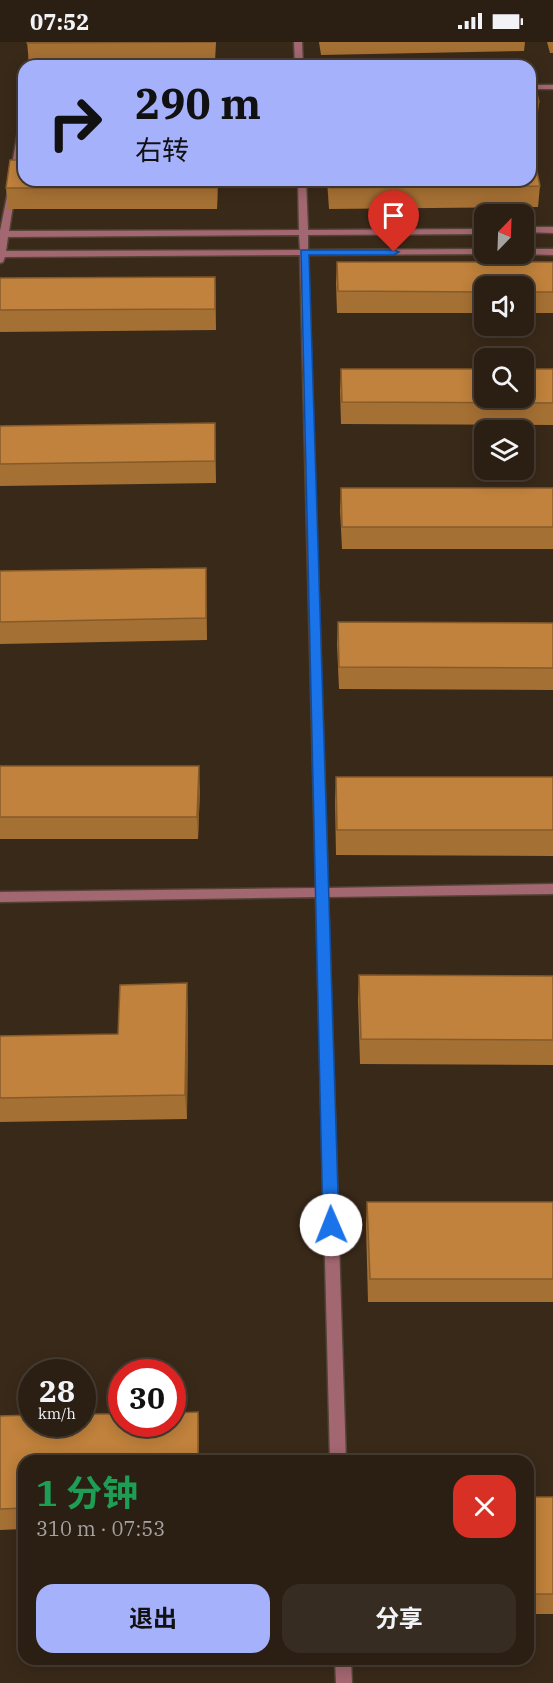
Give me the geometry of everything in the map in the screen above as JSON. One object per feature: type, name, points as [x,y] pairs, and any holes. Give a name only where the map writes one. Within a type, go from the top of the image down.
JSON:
[{"type":"street","points":[[33,60],[36,42]]},
{"type":"street","points":[[298,42],[299,60]]},
{"type":"street","points":[[536,87],[553,87]]},
{"type":"street","points":[[18,148],[0,256],[474,252]]},
{"type":"street","points":[[302,186],[338,1455]]},
{"type":"street","points":[[534,230],[553,230]]},
{"type":"street","points":[[2,234],[474,231]]},
{"type":"street","points":[[534,252],[553,252]]},
{"type":"street","points":[[0,897],[553,889]]},
{"type":"street","points":[[343,1665],[344,1683]]},
{"type":"building","points":[[27,42],[215,42],[27,43]]},
{"type":"building","points":[[10,160],[18,160],[18,186],[217,186],[217,188],[6,188]]},
{"type":"building","points":[[536,167],[540,186],[330,188],[330,186],[536,186]]},
{"type":"building","points":[[337,262],[534,264],[534,262],[553,262],[553,292],[534,292],[534,276],[474,276],[474,292],[338,291]]},
{"type":"building","points":[[215,277],[215,309],[0,310],[0,278]]},
{"type":"building","points":[[341,369],[474,369],[474,403],[342,402]]},
{"type":"building","points":[[534,369],[553,369],[553,403],[534,403]]},
{"type":"building","points":[[215,423],[215,461],[0,464],[0,426]]},
{"type":"building","points":[[341,488],[553,488],[553,527],[342,527]]},
{"type":"building","points":[[206,568],[206,618],[0,622],[0,571]]},
{"type":"building","points":[[338,622],[553,623],[553,668],[339,667]]},
{"type":"building","points":[[0,766],[199,766],[197,817],[0,817]]},
{"type":"building","points":[[336,777],[553,777],[553,830],[337,830]]},
{"type":"building","points":[[359,975],[553,976],[553,1040],[361,1039]]},
{"type":"building","points":[[187,983],[185,1095],[0,1098],[0,1036],[118,1034],[120,985]]},
{"type":"building","points":[[367,1202],[553,1202],[553,1279],[370,1279]]},
{"type":"building","points":[[186,1412],[198,1412],[198,1455],[18,1455],[18,1508],[0,1509],[0,1416],[18,1415],[18,1437],[96,1437],[96,1414],[108,1414],[108,1437],[186,1437]]},
{"type":"building","points":[[534,1497],[553,1497],[553,1594],[534,1594]]},
{"type":"route","points":[[331,1225],[304,252],[394,252]]}]
